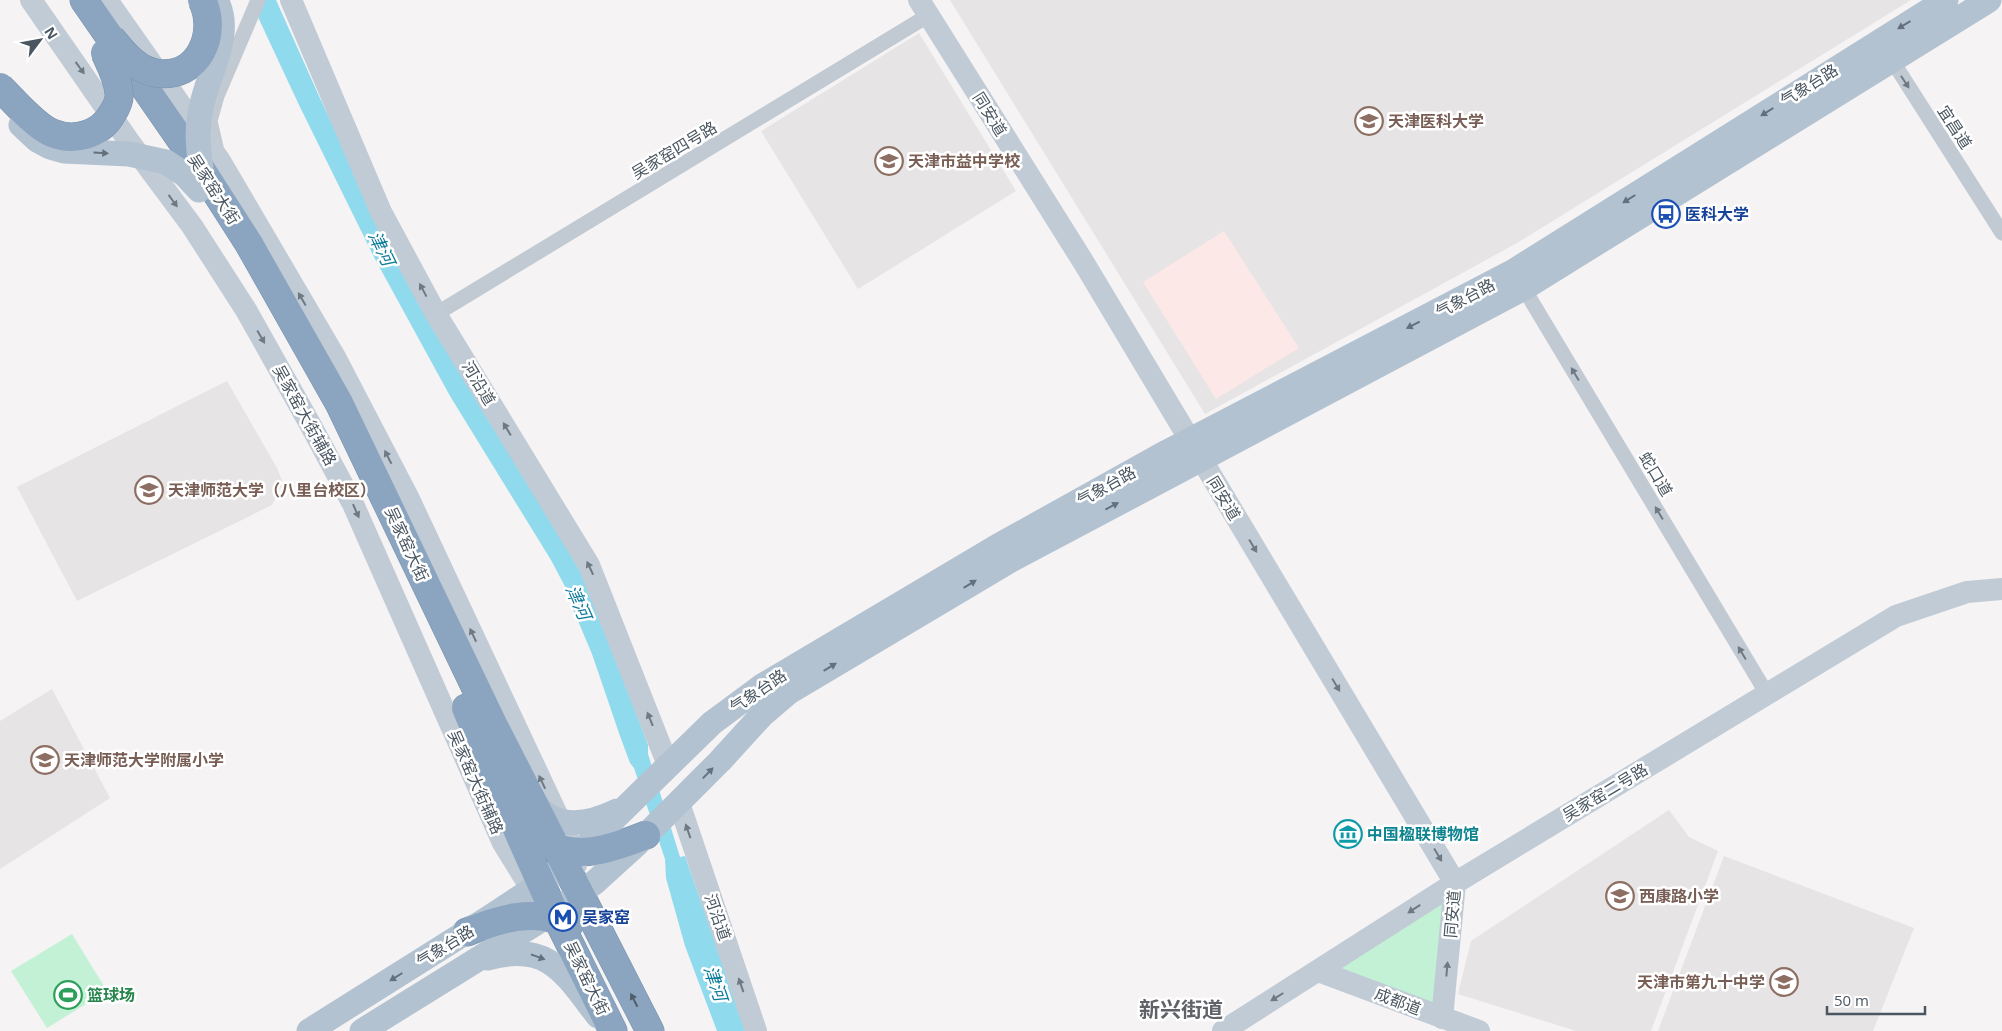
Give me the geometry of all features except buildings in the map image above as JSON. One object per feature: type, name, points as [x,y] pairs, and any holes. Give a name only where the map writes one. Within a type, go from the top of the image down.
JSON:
[{"type":"highway","name":"吴家窑大街","points":[[68,0],[108,46],[207,173],[338,402],[378,482],[440,629],[473,723],[520,836],[536,881],[613,1031]]},
{"type":"highway","name":"吴家窑大街","points":[[84,0],[108,46]]},
{"type":"highway","points":[[108,46],[135,64],[155,73],[178,72],[190,65],[201,53],[206,41],[208,22],[206,8],[202,0]]},
{"type":"highway","points":[[0,87],[49,132],[62,137],[85,136],[103,126],[118,106],[120,94],[108,46]]},
{"type":"highway","name":"吴家窑大街","points":[[440,629],[524,785],[563,847],[579,894],[650,1031]]},
{"type":"highway","points":[[473,723],[499,761],[523,811],[563,847],[616,846],[646,835]]},
{"type":"highway","points":[[466,932],[490,923],[515,917],[553,916],[595,944],[618,969]]},
{"type":"main road","points":[[0,103],[37,140],[64,152],[129,154],[156,159],[176,168],[207,173],[196,135],[201,105],[218,51],[223,24],[220,7],[216,0]]},
{"type":"main road","name":"气象台路","points":[[1885,50],[1946,0]]},
{"type":"main road","name":"气象台路","points":[[309,1031],[466,932],[536,881],[563,847],[626,807],[712,723],[762,686],[998,546],[1196,449],[1519,280],[1885,50],[1989,0]]},
{"type":"main road","name":"气象台路","points":[[362,1031],[553,916],[646,835],[762,715],[789,692],[1196,449]]},
{"type":"main road","points":[[474,962],[515,917],[536,881],[580,823],[606,817],[626,807]]},
{"type":"main road","points":[[474,962],[513,952],[537,956],[549,961],[575,987],[610,1031]]},
{"type":"street","name":"吴家窑大街辅路","points":[[31,0],[128,140],[192,226],[246,310],[353,504],[503,843],[536,881]]},
{"type":"street","points":[[107,0],[207,173],[299,293],[370,423],[445,574],[563,847]]},
{"type":"street","name":"河沿道","points":[[291,0],[381,212],[436,314],[589,565],[665,769]]},
{"type":"street","points":[[207,173],[213,139],[210,122],[217,96],[255,6]]},
{"type":"street","name":"吴家窑四号路","points":[[436,314],[924,7]]},
{"type":"street","name":"同安道","points":[[924,7],[1084,263],[1455,883],[1442,1018]]},
{"type":"street","name":"宜昌道","points":[[1885,50],[2002,233]]},
{"type":"street","name":"蛇口道","points":[[1519,280],[1767,694]]},
{"type":"street","name":"吴家窑二号路","points":[[1223,1031],[1455,883],[1896,616],[1967,592],[2002,589]]},
{"type":"street","name":"河沿道","points":[[677,805],[756,1031]]},
{"type":"street","name":"成都道","points":[[1318,971],[1479,1031]]},
{"type":"shaded area","name":"天津医科大学","points":[[950,0],[1911,0],[1517,243],[1205,414]]},
{"type":"shaded area","name":"天津市益中学校","points":[[919,33],[1016,191],[858,289],[761,131]]},
{"type":"shaded area","points":[[1224,231],[1299,348],[1216,399],[1143,282]]},
{"type":"shaded area","name":"天津师范大学（八里台校区）","points":[[227,381],[277,468],[283,483],[272,505],[77,601],[17,487]]},
{"type":"shaded area","name":"天津师范大学附属小学","points":[[52,689],[110,798],[0,869],[0,721]]},
{"type":"shaded area","name":"西康路小学","points":[[1669,810],[1689,837],[1718,851],[1651,1031],[1576,1031],[1458,994],[1471,941]]},
{"type":"shaded area","name":"天津市第九十中学","points":[[1724,856],[1914,928],[1873,1031],[1658,1031]]},
{"type":"green space","points":[[1456,877],[1445,1012],[1319,964]]},
{"type":"green space","points":[[72,934],[107,991],[47,1028],[11,971]]},
{"type":"water","name":"津河","points":[[250,0],[276,0],[392,250],[577,562],[590,590],[648,745],[648,754],[680,857],[685,856],[746,1031],[717,1031],[685,946],[666,878],[665,859],[634,768],[630,763],[569,594],[551,560],[450,396],[375,259],[299,105]]},
{"type":"place","name":"天津医科大学","points":[[1369,121]]},
{"type":"place","name":"天津市益中学校","points":[[889,161]]},
{"type":"place","name":"医科大学","points":[[1666,214]]},
{"type":"place","name":"天津师范大学（八里台校区）","points":[[149,490]]},
{"type":"place","name":"天津师范大学附属小学","points":[[45,760]]},
{"type":"place","name":"中国楹联博物馆","points":[[1348,834]]},
{"type":"place","name":"西康路小学","points":[[1620,896]]},
{"type":"place","name":"吴家窑","points":[[563,917]]},
{"type":"place","name":"天津市第九十中学","points":[[1784,982]]},
{"type":"place","name":"篮球场","points":[[68,995]]},
{"type":"district","name":"新兴街道","points":[[1181,1009]]}]
